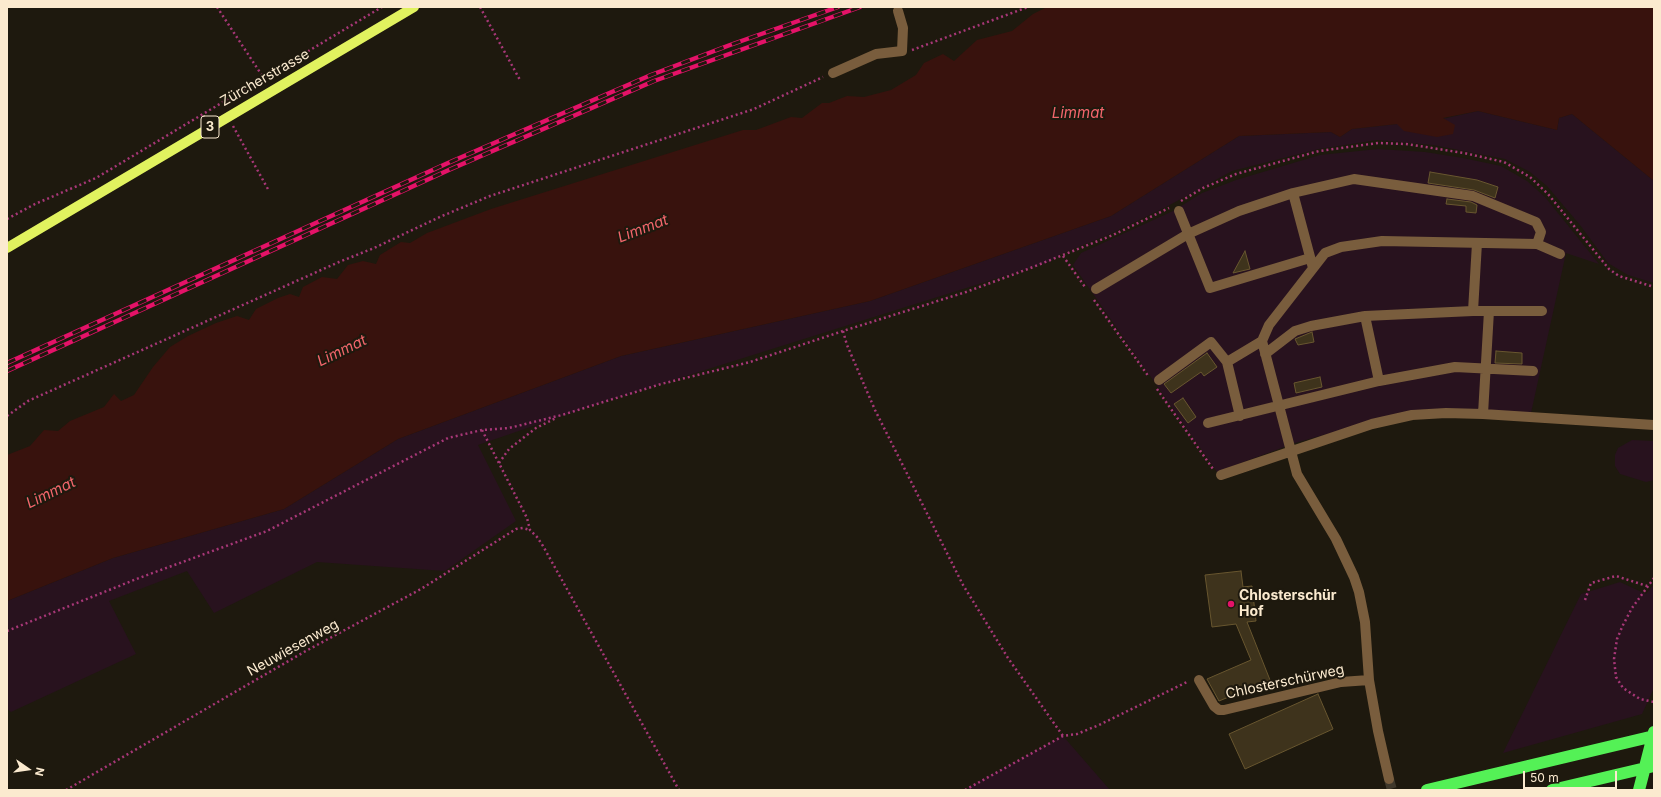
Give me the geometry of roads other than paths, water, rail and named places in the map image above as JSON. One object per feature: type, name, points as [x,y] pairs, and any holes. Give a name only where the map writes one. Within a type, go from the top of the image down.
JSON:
[{"type":"highway","points":[[1639,790],[1654,732]]},
{"type":"highway","points":[[1427,790],[1654,736]]},
{"type":"highway","points":[[1647,790],[1654,760]]},
{"type":"highway","points":[[1552,790],[1654,766]]},
{"type":"main road","name":"Zürcherstrasse","points":[[7,248],[414,7]]},
{"type":"lane","points":[[833,73],[876,54],[902,51],[902,28],[898,11]]},
{"type":"lane","points":[[1090,290],[1188,234],[1240,212],[1293,193],[1354,179],[1473,196],[1536,222],[1540,232],[1537,244]]},
{"type":"lane","points":[[1293,193],[1313,268]]},
{"type":"lane","points":[[1177,206],[1210,288],[1310,258]]},
{"type":"lane","points":[[1227,362],[1262,341],[1269,325],[1325,253],[1341,247],[1382,241],[1537,244],[1560,254]]},
{"type":"lane","points":[[1473,311],[1477,243]]},
{"type":"lane","points":[[1265,354],[1295,331],[1311,326],[1365,316],[1473,311],[1542,310]]},
{"type":"lane","points":[[1483,414],[1489,311]]},
{"type":"lane","points":[[1365,316],[1379,382]]},
{"type":"lane","points":[[1262,341],[1297,474],[1336,539],[1354,577],[1359,592],[1365,622],[1369,680],[1378,731],[1389,779]]},
{"type":"lane","points":[[1159,380],[1211,342],[1227,362],[1240,416]]},
{"type":"lane","points":[[1208,423],[1379,382],[1455,366],[1533,371]]},
{"type":"lane","points":[[1221,475],[1392,419],[1412,415],[1446,413],[1483,414],[1654,425]]},
{"type":"lane","name":"Chlosterschürweg","points":[[1199,680],[1214,706],[1219,710],[1224,710],[1341,682],[1369,680]]},
{"type":"water","name":"Limmat","points":[[1047,7],[1654,7],[1654,181],[1572,114],[1559,118],[1557,130],[1478,111],[1443,118],[1455,125],[1453,134],[1437,137],[1404,131],[1397,124],[1352,129],[1340,137],[1331,132],[1239,136],[1111,216],[870,301],[621,356],[398,439],[284,509],[113,558],[7,601],[7,455],[30,446],[44,430],[58,431],[70,421],[104,407],[114,394],[121,401],[134,395],[153,367],[170,347],[188,336],[216,323],[237,316],[249,320],[256,309],[290,294],[299,297],[303,287],[322,277],[337,279],[348,265],[363,261],[376,264],[380,255],[401,242],[410,243],[427,233],[491,209],[743,130],[756,130],[791,117],[802,118],[822,103],[829,103],[847,96],[864,97],[891,90],[916,75],[924,63],[943,54],[954,61],[977,40],[1012,31],[1033,14]]},
{"type":"tunnel","points":[[1389,779],[1392,790]]},
{"type":"railway","points":[[7,363],[448,163],[651,75],[838,7]]},
{"type":"railway","points":[[7,371],[451,169],[654,81],[860,7]]},
{"type":"place","name":"Chlosterschür Hof","points":[[1231,604]]}]
